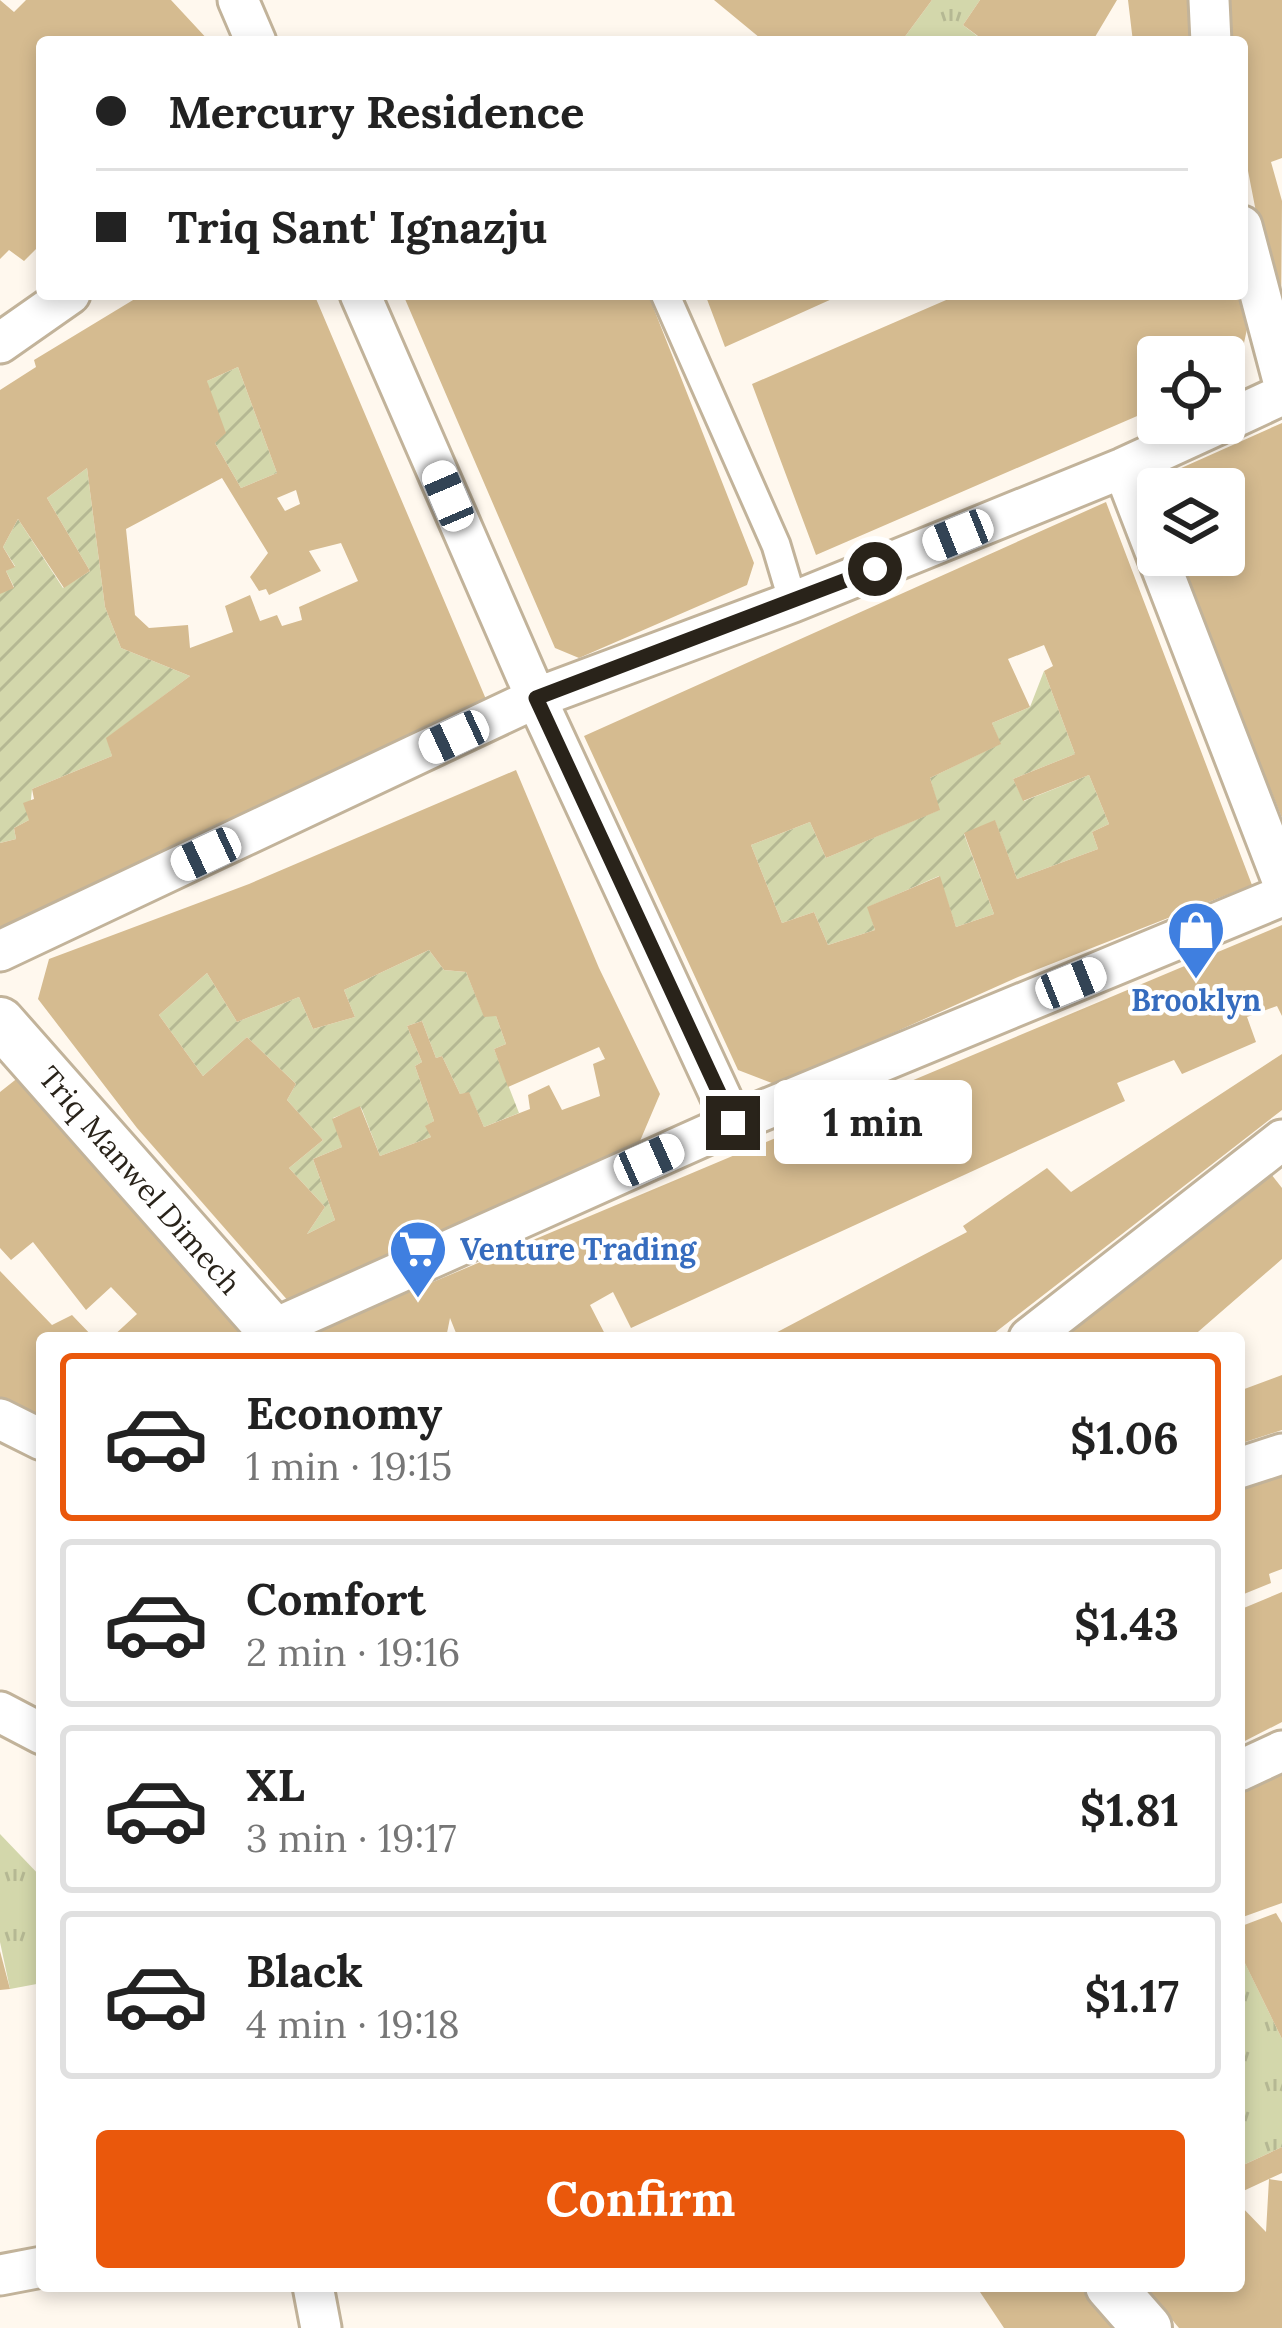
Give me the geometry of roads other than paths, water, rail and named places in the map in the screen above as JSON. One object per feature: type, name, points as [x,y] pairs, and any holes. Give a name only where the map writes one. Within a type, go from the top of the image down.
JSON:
[{"type":"street","points":[[238,0],[253,36]]},
{"type":"street","points":[[1209,0],[1211,36]]},
{"type":"street","points":[[1248,249],[1282,377]]},
{"type":"street","points":[[0,343],[61,300]]},
{"type":"street","points":[[363,300],[536,698],[733,1123]]},
{"type":"street","points":[[668,300],[776,545],[793,602]]},
{"type":"street","points":[[1245,412],[1282,395]]},
{"type":"street","points":[[0,952],[536,698],[793,602],[1176,444]]},
{"type":"street","points":[[1123,469],[1282,880]]},
{"type":"street","points":[[279,1332],[733,1123],[1282,896]]},
{"type":"street","name":"Triq Manwel Dimech","points":[[0,1022],[273,1332]]},
{"type":"street","points":[[1037,1332],[1279,1148]]},
{"type":"street","points":[[0,1419],[36,1437]]},
{"type":"street","points":[[1245,1466],[1282,1454]]},
{"type":"street","points":[[0,1712],[36,1731]]},
{"type":"street","points":[[1245,1768],[1282,1751]]},
{"type":"street","points":[[0,2275],[36,2268]]},
{"type":"street","points":[[314,2292],[321,2328]]},
{"type":"street","points":[[1115,2292],[1148,2328]]},
{"type":"place","name":"Brooklyn","points":[[1196,981]]},
{"type":"place","name":"Venture Trading","points":[[418,1300]]}]
